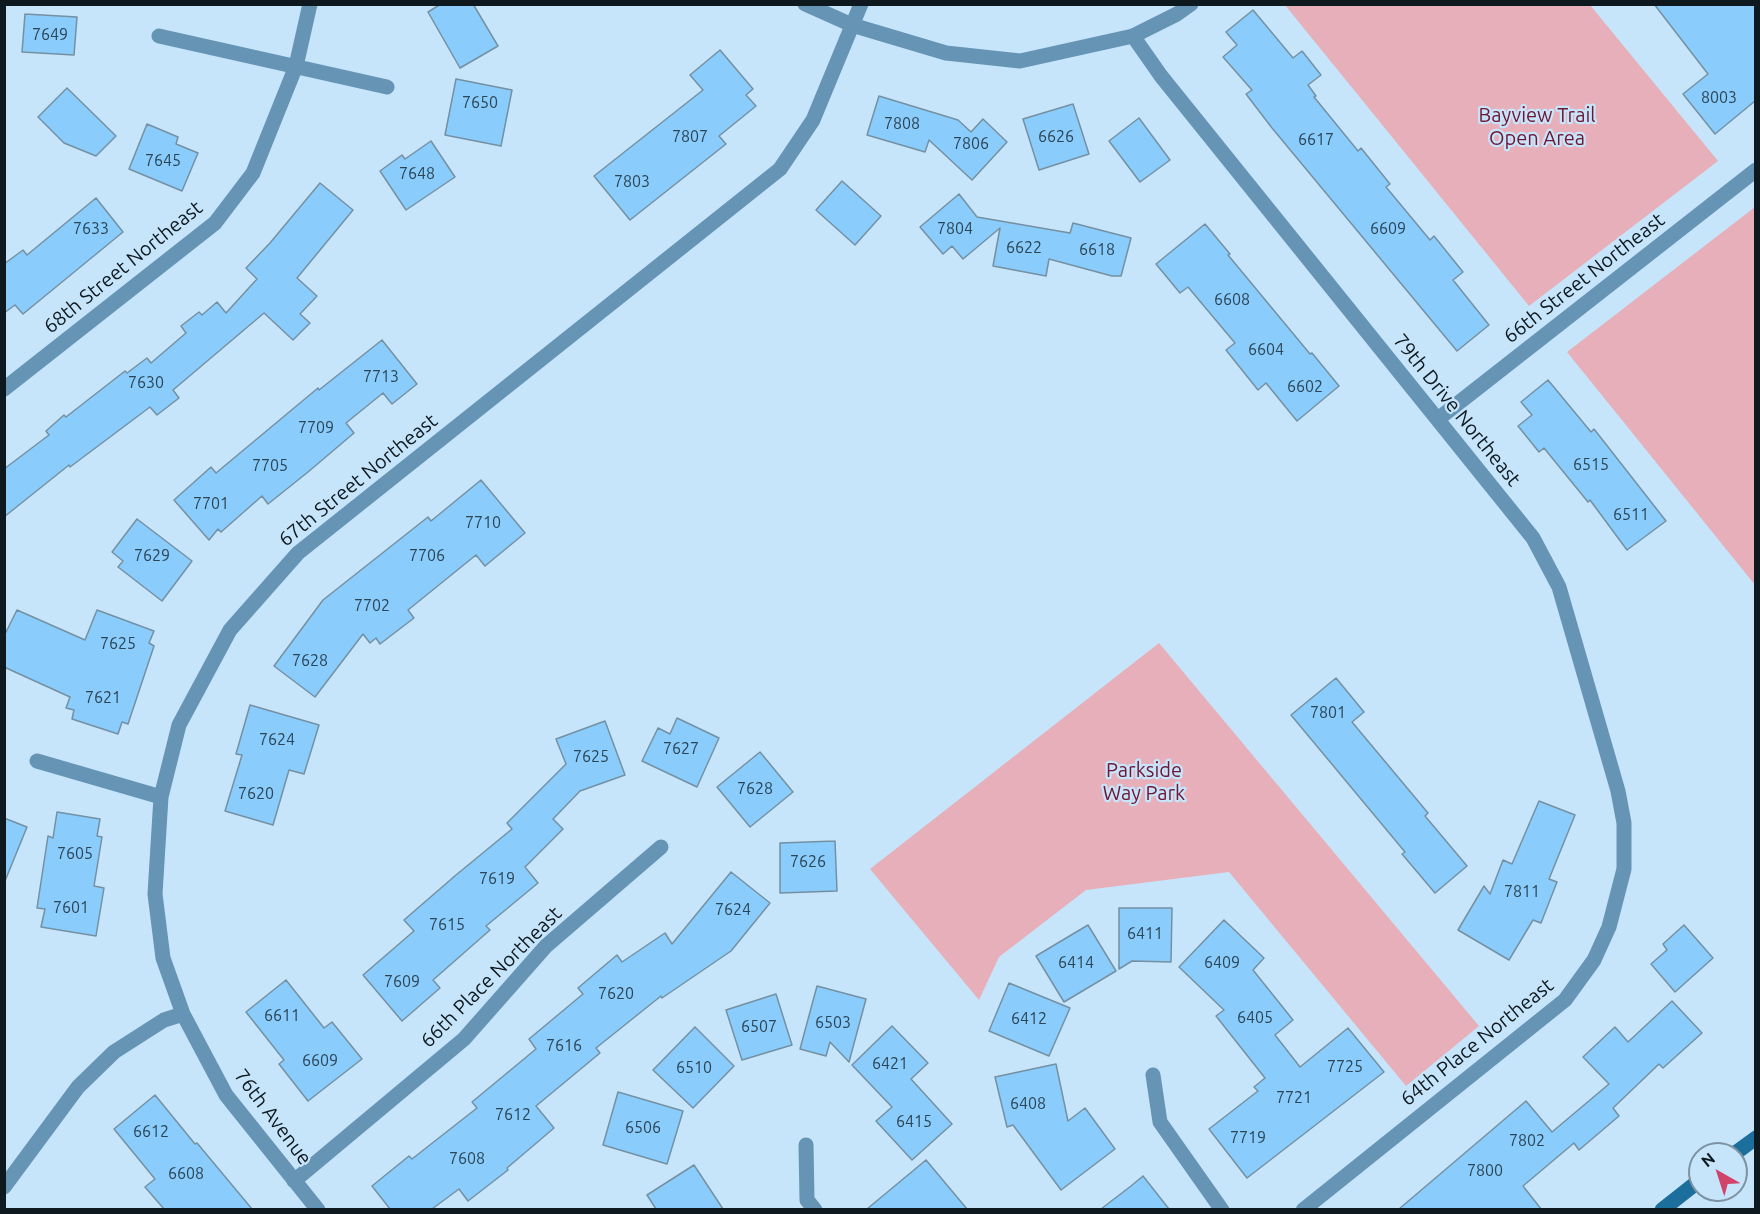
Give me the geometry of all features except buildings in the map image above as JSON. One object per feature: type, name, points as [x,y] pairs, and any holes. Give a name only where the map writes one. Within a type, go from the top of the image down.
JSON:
[{"type":"main road","points":[[1662,1209],[1688,1189]]},
{"type":"street","name":"68th Street Northeast","points":[[4,389],[215,223],[253,173],[296,66],[310,4]]},
{"type":"street","points":[[805,4],[852,26],[946,53],[1020,61],[1133,36],[1177,14],[1191,4]]},
{"type":"street","name":"67th Street Northeast","points":[[183,1014],[163,958],[155,894],[161,797],[179,725],[230,630],[298,553],[780,169],[813,120],[861,4]]},
{"type":"street","points":[[159,36],[387,87]]},
{"type":"street","name":"79th Drive Northeast","points":[[1133,36],[1161,76],[1533,538],[1559,588],[1618,791],[1624,823],[1624,869]]},
{"type":"street","name":"66th Street Northeast","points":[[1438,419],[1755,170]]},
{"type":"street","points":[[37,761],[161,797]]},
{"type":"street","name":"66th Place Northeast","points":[[294,1181],[464,1039],[546,946],[662,848]]},
{"type":"street","name":"64th Place Northeast","points":[[1304,1209],[1565,999],[1594,960],[1609,927],[1624,869]]},
{"type":"street","points":[[4,1187],[85,1080],[114,1052],[164,1020],[183,1014]]},
{"type":"street","name":"76th Avenue","points":[[183,1014],[226,1095],[318,1209]]},
{"type":"street","points":[[1154,1075],[1160,1122],[1222,1209]]},
{"type":"street","points":[[806,1145],[807,1200],[815,1209]]},
{"type":"green space","name":"Bayview Trail Open Area","points":[[1285,5],[1590,5],[1718,161],[1529,306]]},
{"type":"green space","points":[[1756,208],[1755,585],[1567,352]]},
{"type":"green space","name":"Parkside Way Park","points":[[1159,643],[1479,1026],[1406,1086],[1229,872],[1086,890],[999,957],[979,1000],[870,869]]}]
